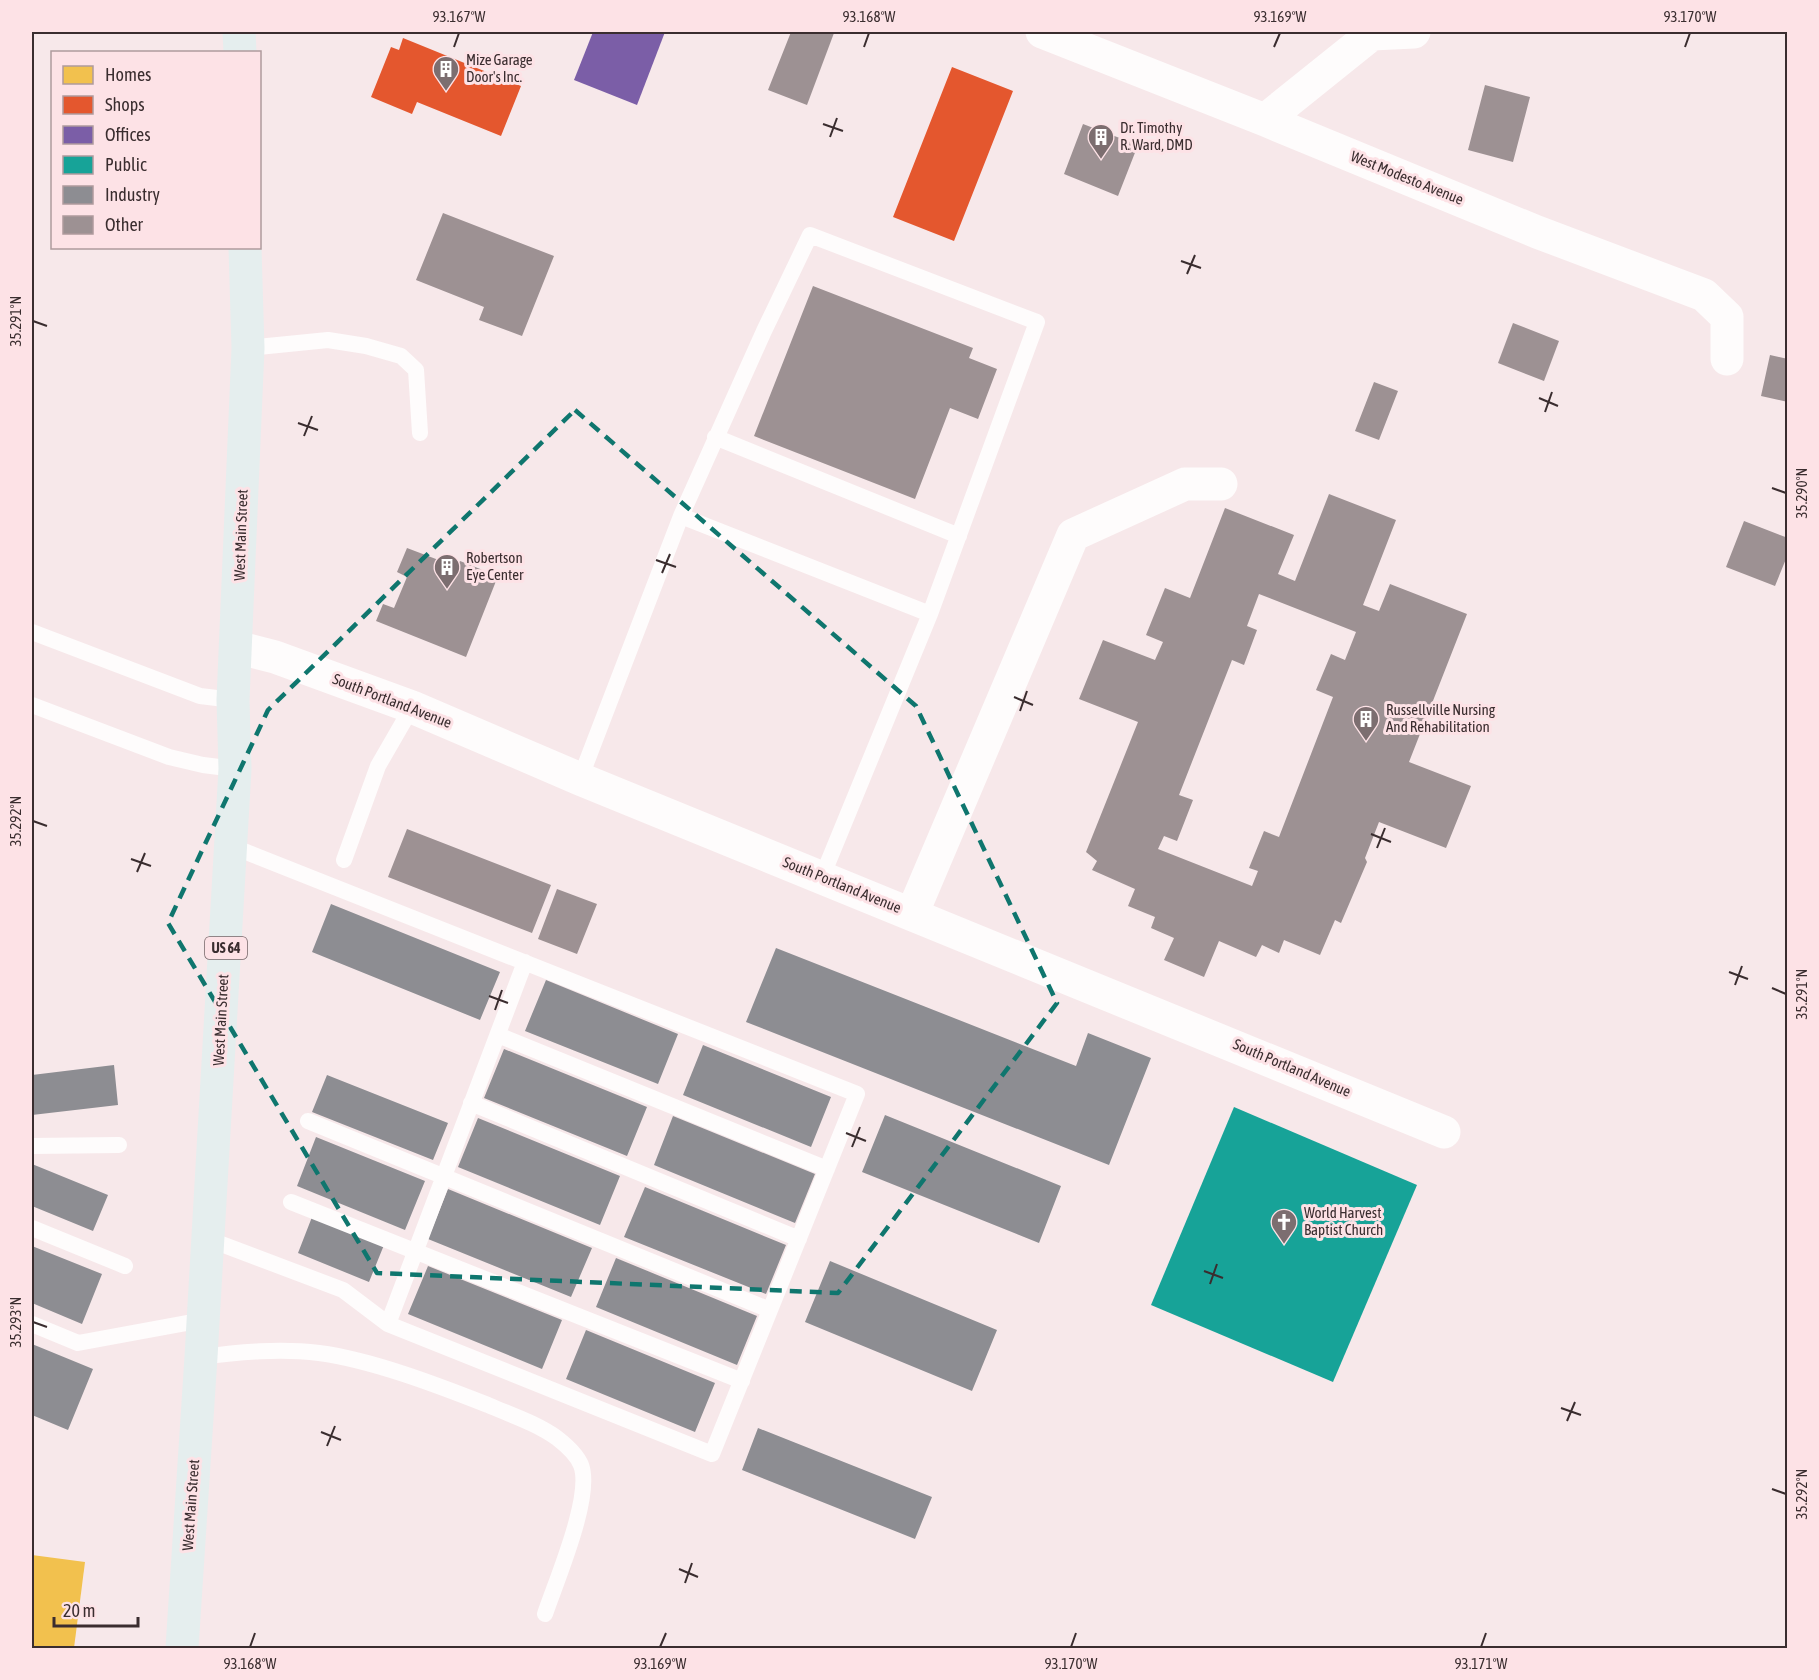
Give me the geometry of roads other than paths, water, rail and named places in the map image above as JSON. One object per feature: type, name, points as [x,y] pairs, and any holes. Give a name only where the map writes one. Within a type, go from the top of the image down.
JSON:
[{"type":"main road","points":[[239,32],[240,51]]},
{"type":"main road","name":"West Main Street","points":[[182,1648],[235,769],[233,700],[248,348],[245,249]]},
{"type":"street","name":"West Modesto Avenue","points":[[1042,32],[1265,120],[1537,232],[1704,295],[1727,317],[1727,359]]},
{"type":"street","points":[[1265,120],[1372,34],[1414,32]]},
{"type":"street","points":[[912,914],[1073,535],[1185,484],[1221,484]]},
{"type":"street","name":"South Portland Avenue","points":[[236,647],[275,657],[412,707],[580,779],[1444,1131]]},
{"type":"lane","points":[[580,779],[681,516],[810,235],[1037,322],[930,615],[822,877]]},
{"type":"lane","points":[[248,348],[328,340],[366,346],[401,356],[416,370],[420,433]]},
{"type":"lane","points":[[716,437],[959,536]]},
{"type":"lane","points":[[681,516],[930,615]]},
{"type":"lane","points":[[32,632],[200,696],[233,700]]},
{"type":"lane","points":[[32,705],[169,757],[235,769]]},
{"type":"lane","points":[[344,860],[378,766],[412,707]]},
{"type":"lane","points":[[208,1239],[343,1290],[388,1324],[712,1454],[857,1094],[231,846]]},
{"type":"lane","points":[[388,1324],[525,962]]},
{"type":"lane","points":[[498,1035],[827,1169]]},
{"type":"lane","points":[[471,1103],[799,1239]]},
{"type":"lane","points":[[308,1121],[770,1310]]},
{"type":"lane","points":[[32,1146],[119,1145]]},
{"type":"lane","points":[[291,1202],[742,1381]]},
{"type":"lane","points":[[32,1228],[125,1266]]},
{"type":"lane","points":[[32,1324],[78,1343],[203,1320]]},
{"type":"lane","points":[[201,1357],[276,1351],[317,1352],[344,1357],[456,1393],[528,1421],[557,1438],[581,1465],[584,1484],[579,1512],[545,1614]]},
{"type":"place","name":"Mize Garage Door's Inc.","points":[[446,92]]},
{"type":"place","name":"Dr. Timothy R. Ward, DMD","points":[[1101,160]]},
{"type":"place","name":"Robertson Eye Center","points":[[447,590]]},
{"type":"place","name":"Russellville Nursing And Rehabilitation","points":[[1366,742]]},
{"type":"place","name":"World Harvest Baptist Church","points":[[1284,1245]]}]
